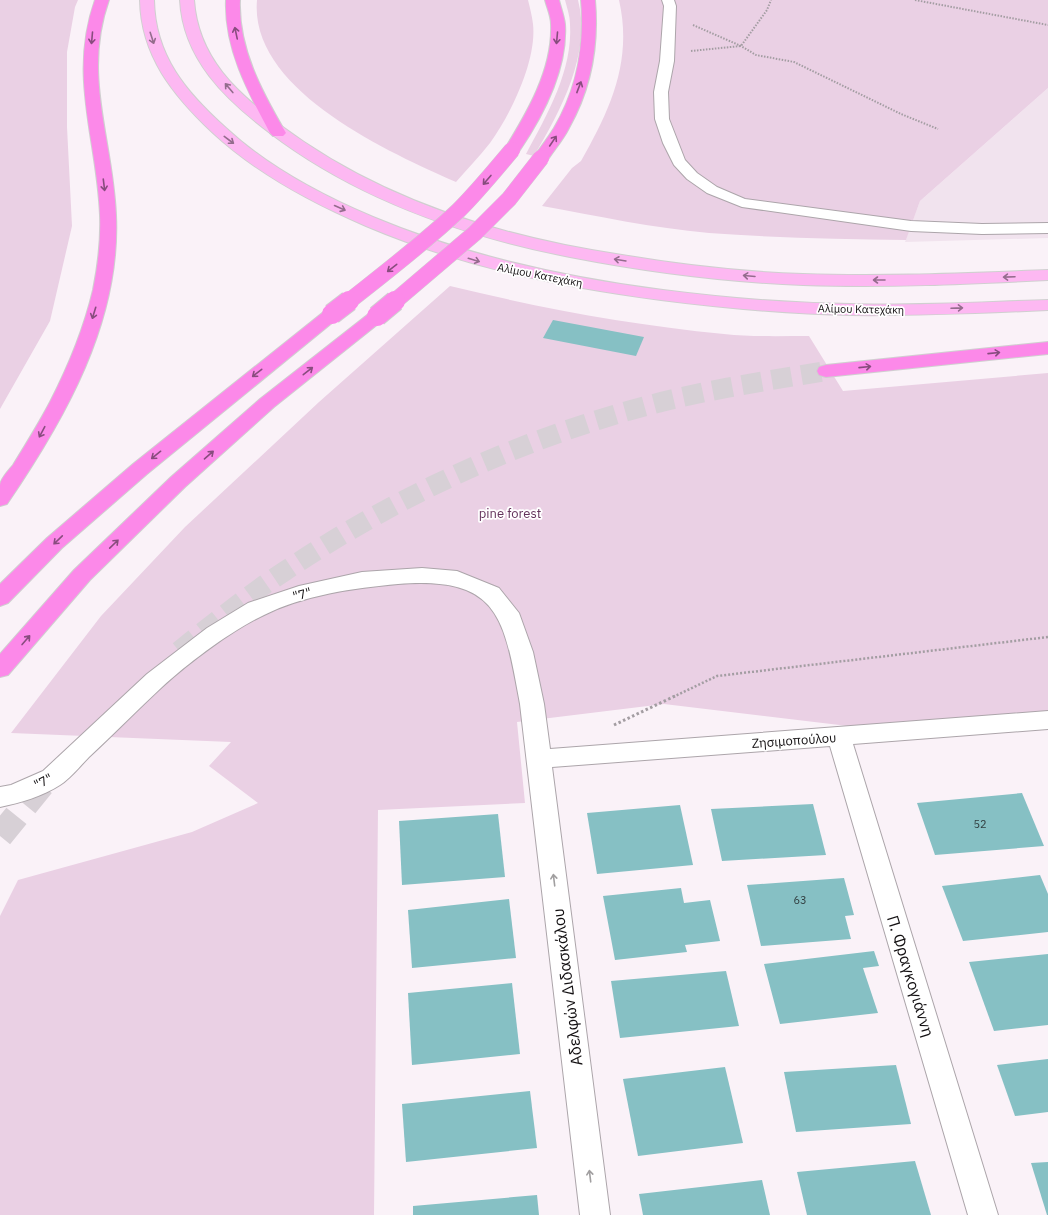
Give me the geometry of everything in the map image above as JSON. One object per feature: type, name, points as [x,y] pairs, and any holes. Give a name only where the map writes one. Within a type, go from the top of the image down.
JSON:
[{"type":"highway","points":[[0,499],[38,439],[63,393],[85,344],[99,298],[106,256],[108,216],[93,114],[91,55],[93,28],[102,0]]},
{"type":"highway","points":[[233,0],[233,19],[245,65],[261,104],[278,133]]},
{"type":"highway","points":[[0,598],[71,528],[142,466],[229,395],[403,259],[451,217],[484,183],[512,150],[528,124],[549,74],[556,48],[558,24],[552,0]]},
{"type":"highway","points":[[0,669],[82,575],[178,482],[267,403],[377,316],[475,233],[509,199],[541,158],[564,123],[583,76],[589,50],[590,24],[588,0]]},
{"type":"highway","points":[[826,371],[1048,348]]},
{"type":"main road","name":"Αλίμου Κατεχάκη","points":[[147,0],[146,10],[150,33],[158,57],[174,82],[198,111],[223,135],[285,179],[331,204],[436,248],[491,265],[558,279],[623,290],[749,306],[825,309],[918,310],[1048,305]]},
{"type":"main road","points":[[187,0],[191,26],[199,51],[238,99],[278,133],[322,163],[410,205],[460,224],[514,240],[576,253],[693,271],[825,280],[908,280],[1048,275]]},
{"type":"street","name":"\"7\"","points":[[0,797],[15,794],[52,778],[155,680],[215,634],[256,609],[299,594],[362,580],[422,575],[457,578],[492,593],[511,620],[522,652],[540,759]]},
{"type":"street","name":"Ζησιμοπούλου","points":[[540,759],[1048,720]]},
{"type":"street","name":"Π. Φραγκογιάννη","points":[[839,737],[983,1215]]},
{"type":"street","name":"Αδελφών Διδασκάλου","points":[[540,759],[595,1215]]},
{"type":"lane","points":[[668,0],[670,6],[667,54],[661,92],[662,119],[670,143],[679,162],[692,176],[725,197],[742,202],[859,220],[911,226],[982,229],[1048,228]]},
{"type":"path","points":[[742,46],[767,10],[771,0]]},
{"type":"path","points":[[915,0],[1048,25]]},
{"type":"path","points":[[669,22],[688,22],[709,33],[742,46],[756,55],[794,62],[901,114],[938,129]]},
{"type":"path","points":[[667,54],[705,48],[742,46]]},
{"type":"path","points":[[609,727],[717,676],[1048,637]]},
{"type":"shaded area","points":[[1048,88],[1048,238],[905,242],[920,201]]},
{"type":"green space","points":[[0,0],[78,0],[75,7],[67,52],[67,127],[72,226],[50,321],[0,409]]},
{"type":"green space","points":[[257,0],[528,0],[533,24],[531,54],[521,86],[498,131],[482,153],[456,182],[396,154],[361,135],[328,114],[299,89],[275,62],[261,32]]},
{"type":"green space","points":[[565,0],[578,0],[581,20],[581,41],[571,81],[563,101],[554,121],[534,156],[526,154],[557,92],[567,58],[570,41],[570,24]]},
{"type":"green space","points":[[619,0],[1048,0],[1048,88],[920,201],[906,240],[832,239],[709,233],[646,225],[542,206],[572,168],[581,161],[592,142],[609,104],[621,64],[623,44],[623,22]]},
{"type":"green space","name":"pine forest","points":[[450,286],[518,302],[655,326],[735,335],[809,336],[843,391],[1048,373],[1048,711],[898,732],[664,704],[517,722],[525,803],[378,810],[374,1215],[0,1215],[0,916],[18,880],[192,832],[258,803],[209,766],[231,742],[11,733],[101,616],[185,527],[319,402]]},
{"type":"building","points":[[553,320],[644,337],[636,356],[543,338]]},
{"type":"building","points":[[1022,793],[1044,846],[935,855],[917,803]]},
{"type":"building","points":[[813,804],[826,855],[722,861],[711,809]]},
{"type":"building","points":[[680,805],[693,865],[597,874],[587,813]]},
{"type":"building","points":[[498,814],[505,877],[402,885],[399,821]]},
{"type":"building","points":[[1040,875],[1048,894],[1048,932],[963,941],[942,886]]},
{"type":"building","points":[[844,878],[854,915],[845,916],[851,939],[761,946],[747,885]]},
{"type":"building","points":[[681,888],[684,903],[710,900],[720,941],[685,945],[687,952],[615,960],[603,896]]},
{"type":"building","points":[[509,899],[516,958],[412,968],[408,910]]},
{"type":"building","points":[[874,951],[879,966],[863,968],[878,1013],[780,1024],[764,964]]},
{"type":"building","points":[[1048,954],[1048,1025],[994,1031],[969,962]]},
{"type":"building","points":[[726,971],[739,1026],[620,1038],[611,981]]},
{"type":"building","points":[[512,983],[520,1054],[412,1065],[408,993]]},
{"type":"building","points":[[1048,1059],[1048,1112],[1015,1116],[997,1065]]},
{"type":"building","points":[[896,1065],[911,1124],[796,1132],[784,1072]]},
{"type":"building","points":[[725,1067],[743,1143],[638,1156],[623,1079]]},
{"type":"building","points":[[530,1091],[537,1148],[406,1162],[402,1104]]},
{"type":"building","points":[[915,1161],[931,1215],[807,1215],[797,1172]]},
{"type":"building","points":[[1048,1162],[1048,1215],[1047,1215],[1031,1163]]},
{"type":"building","points":[[762,1180],[770,1215],[643,1215],[639,1194]]},
{"type":"building","points":[[537,1195],[539,1215],[413,1215],[413,1206]]},
{"type":"tunnel","points":[[179,651],[258,590],[327,544],[414,495],[505,454],[598,420],[668,400],[758,382],[826,371]]},
{"type":"tunnel","points":[[0,836],[49,776]]}]
